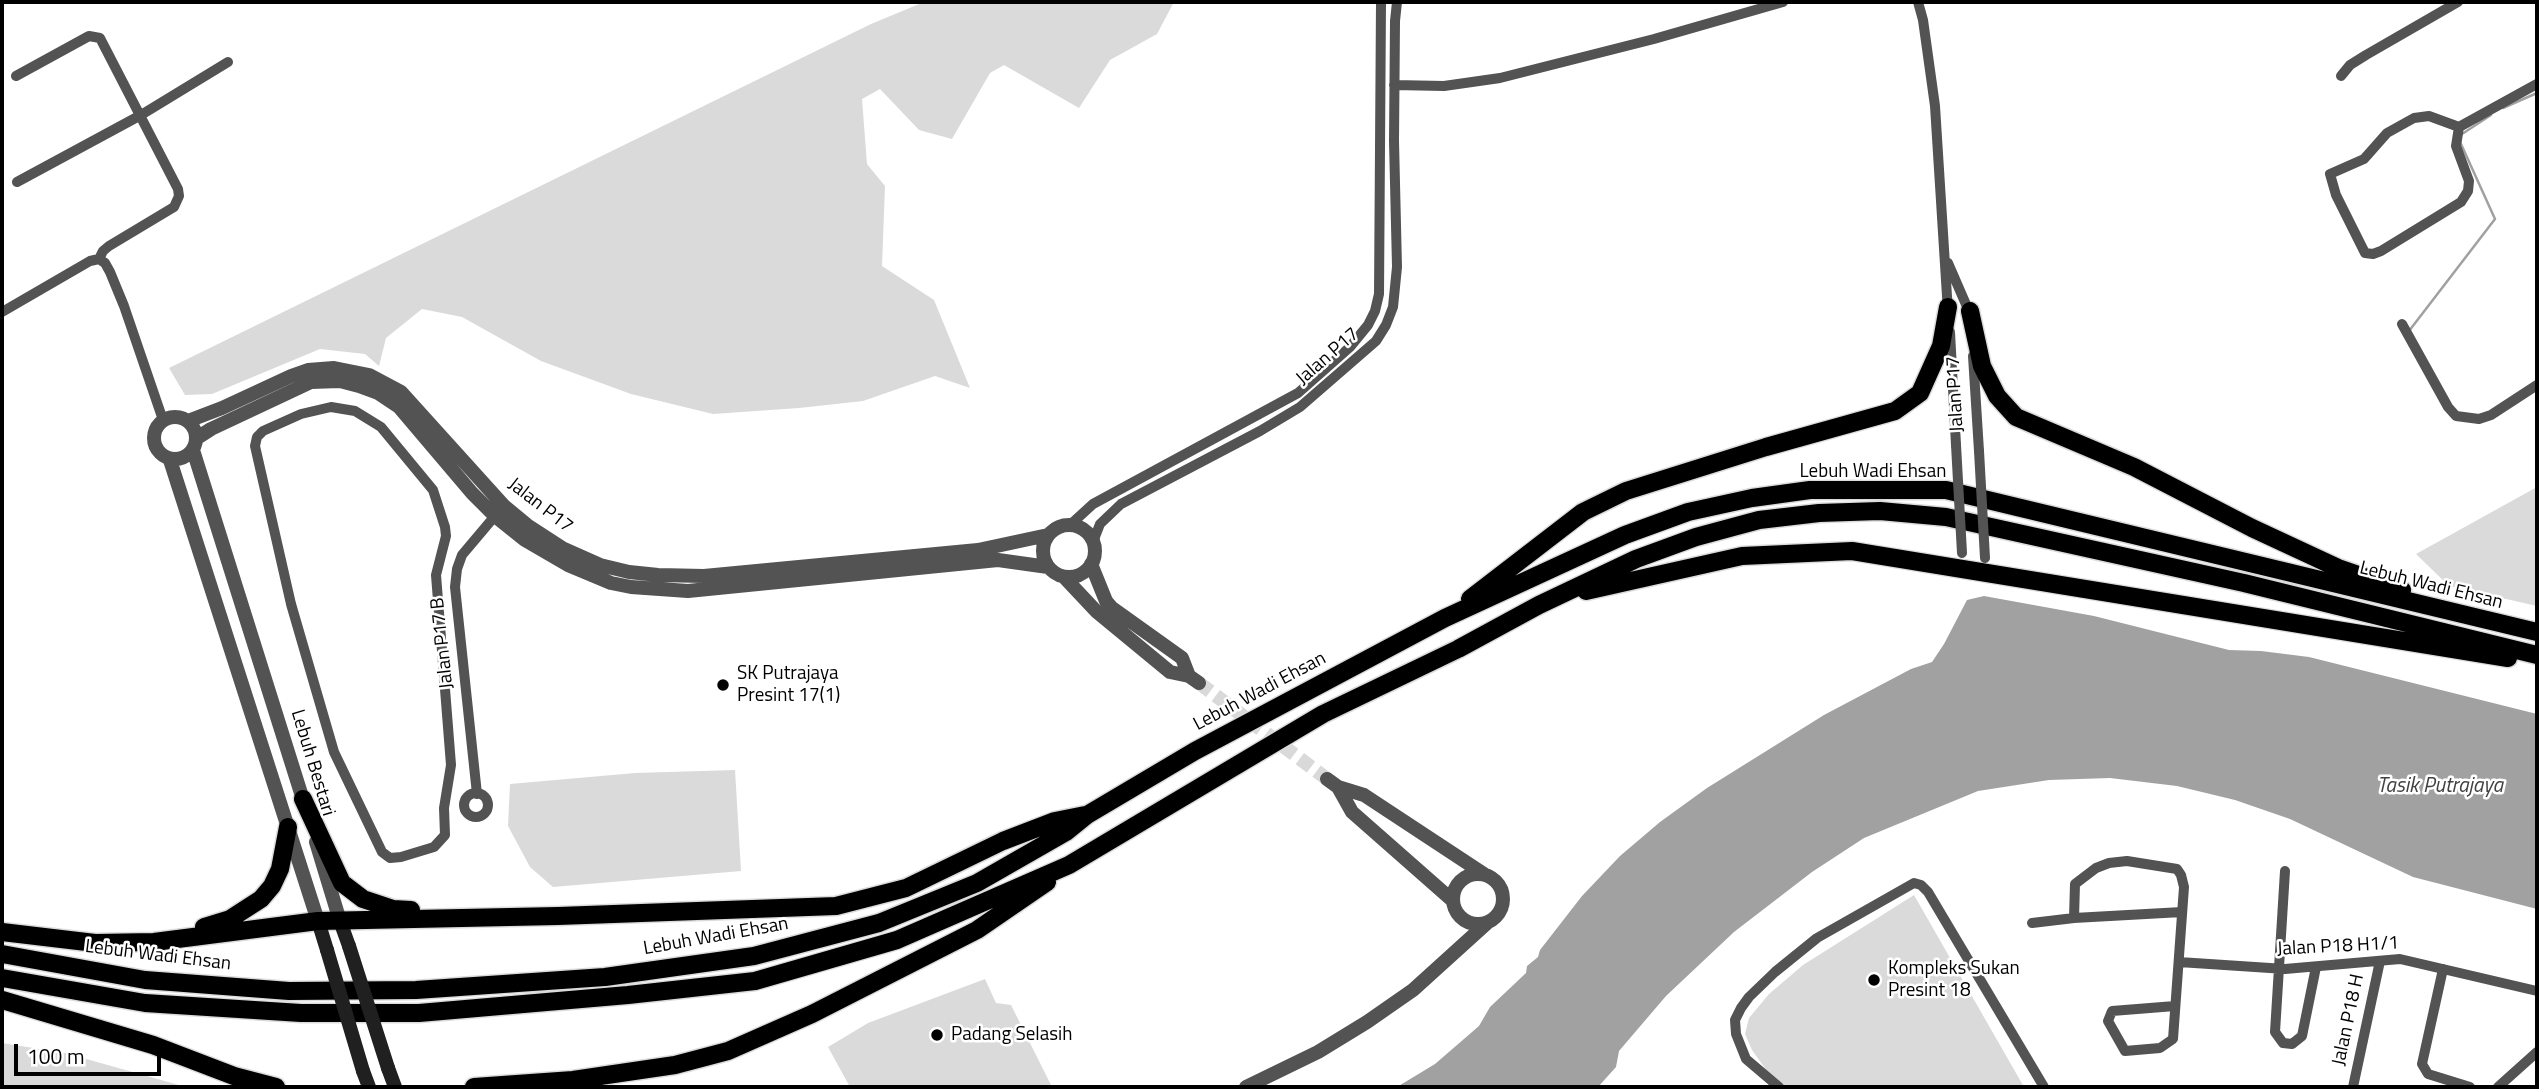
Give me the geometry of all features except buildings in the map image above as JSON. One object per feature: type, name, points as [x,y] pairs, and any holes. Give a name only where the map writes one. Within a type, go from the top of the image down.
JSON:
[{"type":"main road","points":[[1445,618],[1583,512],[1626,491],[1766,447],[1895,411],[1920,393],[1941,346],[1948,307]]},
{"type":"main road","points":[[1970,311],[1982,366],[1997,396],[2016,417],[2134,467],[2252,528],[2338,568],[2498,624]]},
{"type":"main road","name":"Lebuh Wadi Ehsan","points":[[2,954],[145,980],[289,991],[416,990],[605,977],[754,956],[878,923],[976,883],[1066,832],[1087,815],[1195,751],[1445,618],[1625,535],[1688,512],[1752,498],[1810,490],[1945,490],[2537,632]]},
{"type":"main road","name":"Lebuh Wadi Ehsan","points":[[2,978],[145,1003],[301,1013],[419,1013],[755,981],[884,944],[972,909],[1069,864],[1323,714],[1458,649],[1539,605],[1636,559],[1696,537],[1759,520],[1819,513],[1880,511],[1946,517],[2244,583],[2537,654]]},
{"type":"main road","points":[[1539,605],[1618,582],[1742,556],[1852,551],[2537,663]]},
{"type":"main road","points":[[303,799],[342,883],[363,899],[393,909],[558,916]]},
{"type":"main road","points":[[2,932],[95,943],[154,942],[318,922],[836,906],[906,888],[1003,841],[1055,821],[1087,815]]},
{"type":"main road","points":[[154,942],[230,919],[261,899],[272,886],[280,869],[288,827]]},
{"type":"main road","points":[[474,1087],[573,1080],[675,1065],[727,1051],[812,1014],[977,930],[1035,892],[1069,864]]},
{"type":"main road","name":"Lebuh Bestari","points":[[340,921],[395,1087]]},
{"type":"main road","points":[[318,922],[369,1087]]},
{"type":"main road","points":[[2,1000],[140,1041],[234,1076],[276,1087]]},
{"type":"main road","points":[[543,1087],[573,1080]]},
{"type":"street","name":"Jalan P17","points":[[1070,525],[1093,504],[1298,393],[1350,347],[1368,325],[1379,294],[1381,2]]},
{"type":"street","name":"Jalan P17","points":[[1093,542],[1100,524],[1121,504],[1300,407],[1376,341],[1386,325],[1393,307],[1396,287],[1394,85],[1397,2]]},
{"type":"street","points":[[1394,85],[1444,86],[1500,78],[1783,2]]},
{"type":"street","name":"Jalan P17","points":[[1918,2],[1935,106],[1963,570]]},
{"type":"street","points":[[2341,76],[2350,65],[2458,2]]},
{"type":"street","points":[[16,76],[89,36],[97,36],[104,43],[178,189],[179,196],[174,207],[109,246],[99,259]]},
{"type":"street","points":[[18,181],[141,115],[228,62]]},
{"type":"street","points":[[2459,127],[2537,84]]},
{"type":"street","points":[[2414,118],[2437,118],[2459,127],[2456,146],[2469,180],[2468,191],[2461,202],[2381,251],[2365,253],[2336,195],[2330,174],[2364,159],[2387,133],[2414,118]]},
{"type":"street","points":[[2,312],[90,261],[99,259]]},
{"type":"street","points":[[99,259],[110,272],[124,306],[163,421]]},
{"type":"street","name":"Jalan P17","points":[[1946,259],[1970,311],[1986,574]]},
{"type":"street","points":[[2402,324],[2448,407],[2456,416],[2479,419],[2491,415],[2537,385]]},
{"type":"street","name":"Jalan P17","points":[[188,421],[291,376],[322,368],[348,370],[384,382],[401,392],[525,540],[568,565],[611,583],[657,591],[701,590],[964,562],[998,560],[1048,567]]},
{"type":"street","name":"Jalan P17","points":[[195,444],[211,429],[311,382],[340,381],[359,386],[378,393],[399,407],[472,494],[564,549],[600,565],[658,575],[704,576],[978,550],[1048,535]]},
{"type":"street","points":[[342,407],[355,411],[376,424],[425,478],[436,496],[446,536],[436,575],[451,765],[446,797],[443,808],[445,835],[440,843],[401,857],[390,858],[382,852],[334,752],[302,646],[255,446],[260,434],[315,409],[342,407]]},
{"type":"street","points":[[176,417],[188,421],[192,426],[195,444],[179,460],[170,460],[160,454],[154,441],[155,431],[163,421],[176,417]]},
{"type":"street","name":"Lebuh Bestari","points":[[195,444],[340,921]]},
{"type":"street","points":[[170,460],[318,922]]},
{"type":"street","name":"Jalan P17 B","points":[[477,793],[455,587],[462,555],[499,511]]},
{"type":"street","points":[[1064,576],[1079,575],[1091,564],[1095,554],[1093,542],[1082,528],[1070,525],[1058,527],[1048,535],[1043,551],[1048,567],[1064,576],[1096,611],[1170,672],[1194,680],[1182,658],[1106,601],[1091,564]]},
{"type":"street","points":[[443,660],[463,659]]},
{"type":"street","points":[[1246,1087],[1318,1052],[1367,1023],[1413,990],[1493,919],[1501,908],[1502,894],[1495,881],[1364,795],[1333,783],[1352,812],[1455,907],[1474,924],[1487,923]]},
{"type":"street","points":[[477,793],[487,799],[488,807],[484,814],[477,817],[470,815],[465,809],[465,802],[477,793]]},
{"type":"street","points":[[446,797],[465,802]]},
{"type":"street","points":[[2074,918],[2074,888],[2078,881],[2109,863],[2127,861],[2178,869],[2183,881],[2173,1039],[2160,1048],[2125,1051],[2108,1021],[2112,1011],[2175,1006]]},
{"type":"street","points":[[2286,871],[2275,1032],[2279,1040],[2292,1044],[2300,1040],[2316,967]]},
{"type":"street","points":[[1461,945],[1462,930],[1455,907],[1456,885],[1468,875],[1484,874]]},
{"type":"street","points":[[1779,1087],[1746,1059],[1736,1034],[1735,1020],[1741,1008],[1775,972],[1818,938],[1914,883],[1922,885],[1928,892],[2044,1087]]},
{"type":"street","points":[[2032,923],[2182,912]]},
{"type":"street","name":"Jalan P18 H1/1","points":[[2179,962],[2278,969],[2400,959],[2537,991]]},
{"type":"street","name":"Jalan P18 H","points":[[2353,1087],[2380,961]]},
{"type":"street","points":[[2443,969],[2422,1064],[2428,1074],[2470,1087]]},
{"type":"street","points":[[2498,1087],[2537,1052]]},
{"type":"shaded area","points":[[924,2],[1174,2],[1157,34],[1110,60],[1079,108],[1004,65],[990,73],[952,139],[919,130],[880,89],[862,99],[867,164],[885,186],[882,266],[934,300],[970,388],[935,376],[863,401],[713,414],[631,394],[541,361],[462,317],[422,309],[386,338],[379,366],[365,354],[320,349],[212,394],[185,395],[169,368],[871,24]]},
{"type":"shaded area","points":[[2537,487],[2537,606],[2449,586],[2416,554]]},
{"type":"shaded area","points":[[735,770],[741,871],[553,887],[530,867],[508,826],[510,784],[635,773]]},
{"type":"shaded area","name":"Kompleks Sukan Presint 18","points":[[1914,895],[2024,1087],[1785,1087],[1767,1071],[1752,1050],[1745,1034],[1749,1018],[1769,994],[1803,965]]},
{"type":"shaded area","name":"Padang Selasih","points":[[985,979],[996,1003],[1011,1005],[1052,1087],[850,1087],[828,1047],[868,1023]]},
{"type":"shaded area","points":[[2,1043],[65,1053],[186,1087],[2,1087]]},
{"type":"water","name":"Tasik Putrajaya","points":[[1984,596],[2094,616],[2229,650],[2309,657],[2537,714],[2537,909],[2413,877],[2290,819],[2235,800],[2177,786],[2110,778],[2049,780],[1978,791],[1864,838],[1812,872],[1734,932],[1666,996],[1619,1051],[1616,1067],[1598,1087],[1397,1087],[1435,1064],[1479,1026],[1490,1007],[1526,973],[1527,966],[1538,957],[1540,950],[1582,896],[1620,856],[1660,822],[1707,788],[1824,715],[1911,669],[1932,662],[1967,600]]},
{"type":"waterway","points":[[2503,108],[2537,93]]},
{"type":"waterway","points":[[2462,134],[2491,115]]},
{"type":"waterway","points":[[2409,331],[2495,219],[2461,144]]},
{"type":"tunnel","points":[[1199,683],[1327,779]]},
{"type":"place","name":"SK Putrajaya Presint 17(1)","points":[[723,685]]},
{"type":"place","name":"Kompleks Sukan Presint 18","points":[[1874,980]]},
{"type":"place","name":"Padang Selasih","points":[[937,1035]]}]
